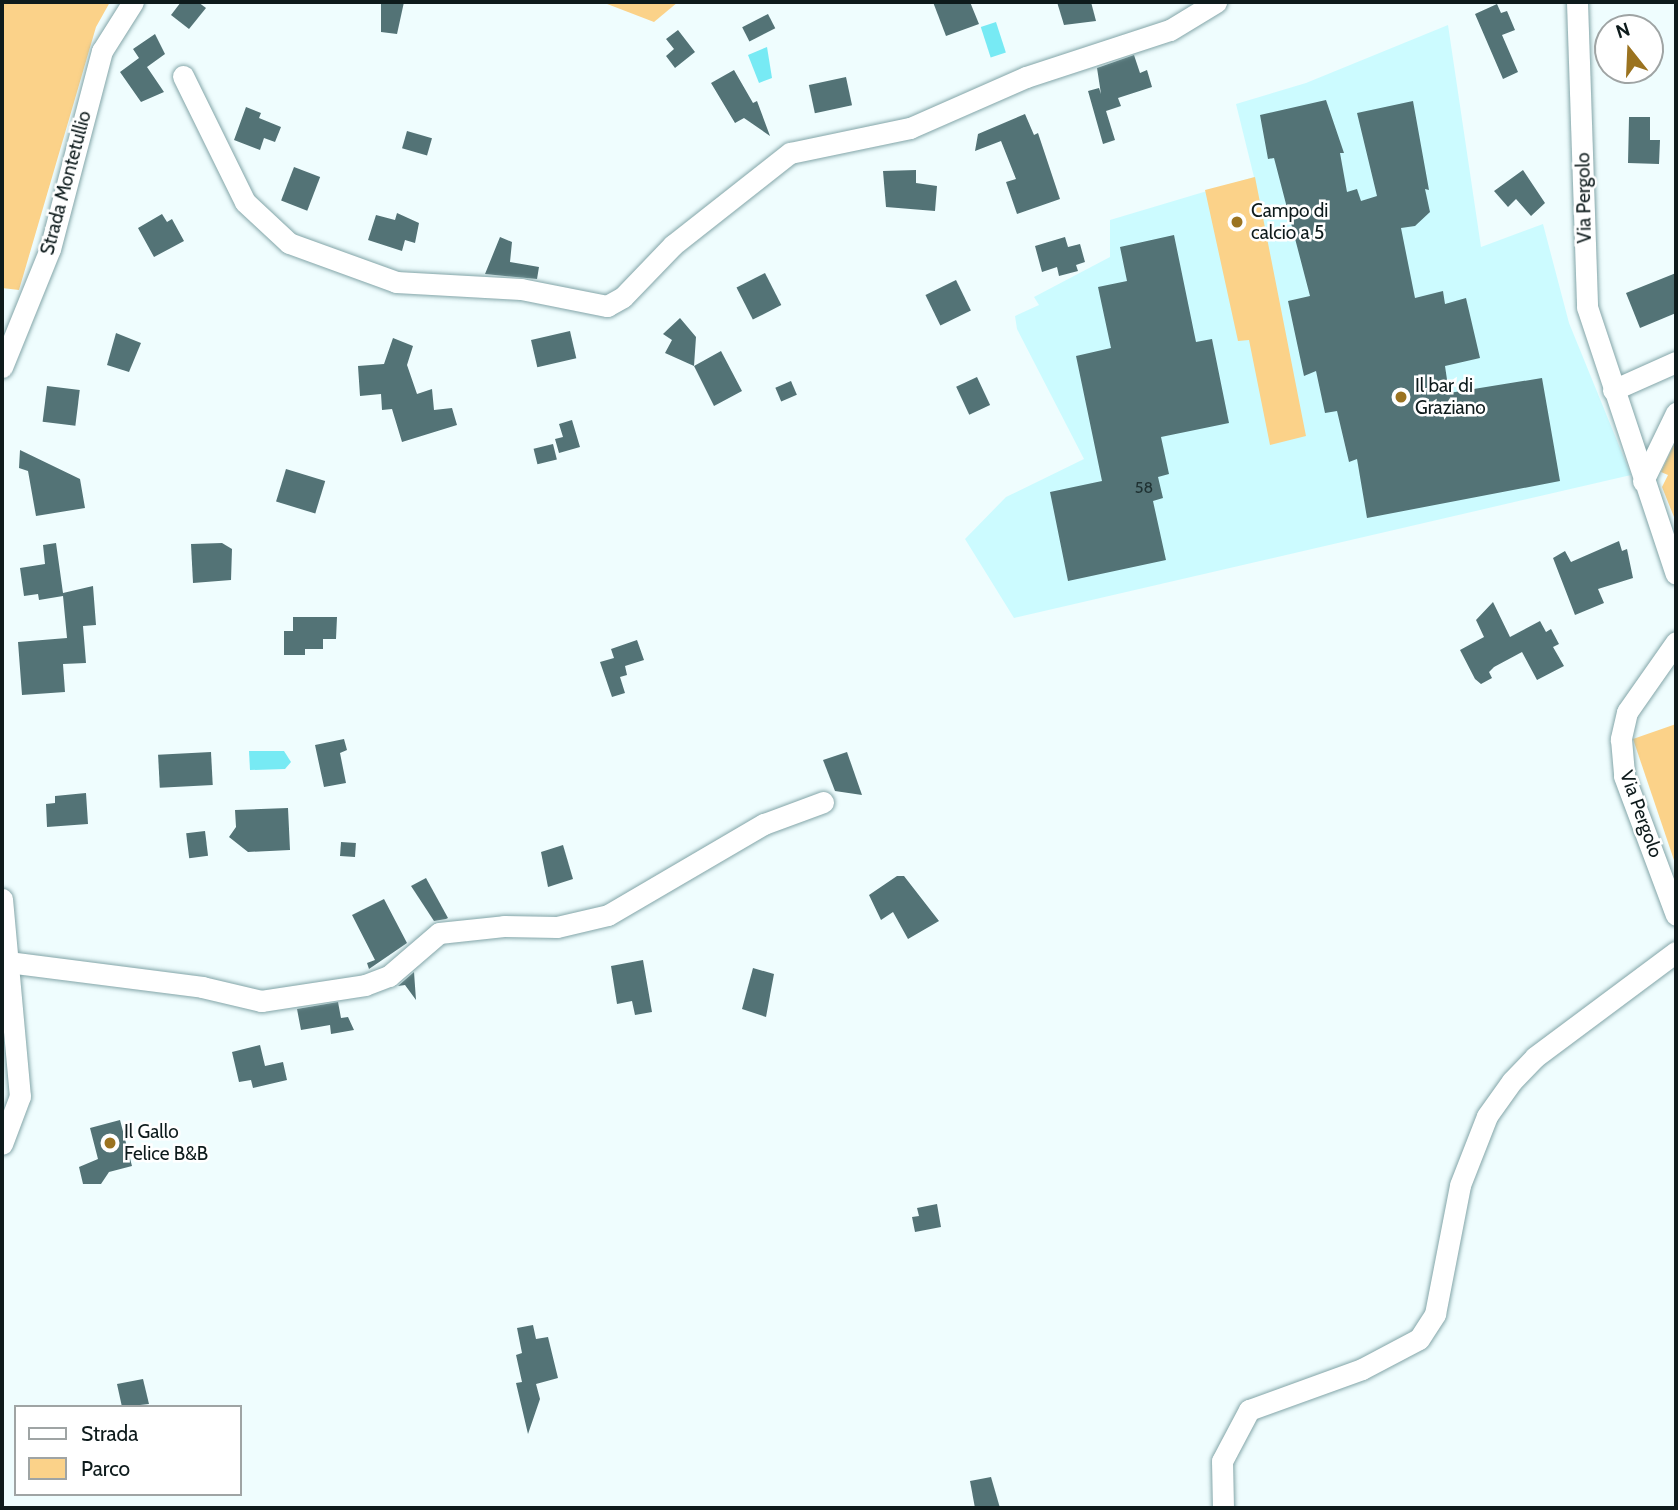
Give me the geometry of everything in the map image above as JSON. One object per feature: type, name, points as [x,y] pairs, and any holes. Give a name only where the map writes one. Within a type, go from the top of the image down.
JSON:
[{"type":"street","name":"Strada Montetullio","points":[[2,367],[50,249],[102,51],[133,2]]},
{"type":"street","points":[[183,76],[244,202],[289,243],[396,282],[521,289],[607,306],[623,297],[673,245],[790,153],[910,128],[1026,77],[1170,30],[1216,2]]},
{"type":"street","name":"Via Pergolo","points":[[1577,2],[1581,31],[1586,293],[1613,390],[1676,574]]},
{"type":"street","points":[[1581,31],[1584,2]]},
{"type":"street","points":[[1613,390],[1676,362]]},
{"type":"street","points":[[1643,481],[1676,413]]},
{"type":"street","name":"Via Pergolo","points":[[1676,642],[1627,712],[1621,739],[1624,776],[1676,915]]},
{"type":"street","points":[[5,964],[202,988],[261,1001],[365,985],[389,976],[439,933],[504,926],[547,928],[608,915],[764,824],[823,802]]},
{"type":"street","points":[[2,899],[5,964],[20,1096],[2,1144]]},
{"type":"street","points":[[1223,1508],[1222,1461],[1249,1410],[1362,1369],[1419,1339],[1434,1314],[1460,1185],[1487,1116],[1512,1081],[1535,1057],[1676,951]]},
{"type":"shaded area","points":[[1448,25],[1481,247],[1543,224],[1569,323],[1631,475],[1014,618],[965,539],[1006,497],[1084,459],[1017,329],[1015,316],[1039,305],[1034,297],[1110,257],[1110,220],[1254,177],[1236,104],[1306,83]]},
{"type":"green space","points":[[2,2],[110,2],[96,27],[19,290],[2,288]]},
{"type":"green space","points":[[602,2],[678,2],[654,22]]},
{"type":"green space","points":[[1255,177],[1306,436],[1270,445],[1249,340],[1238,341],[1205,190]]},
{"type":"green space","points":[[1676,440],[1676,522],[1662,487],[1668,475],[1661,472]]},
{"type":"green space","points":[[1676,724],[1676,866],[1633,739]]},
{"type":"water","points":[[996,22],[1006,52],[991,57],[981,27]]},
{"type":"water","points":[[767,47],[772,78],[759,83],[748,55]]},
{"type":"water","points":[[249,751],[284,751],[291,762],[285,769],[250,770]]},
{"type":"building","points":[[181,2],[198,2],[206,8],[189,29],[171,15]]},
{"type":"building","points":[[381,2],[404,2],[397,34],[381,32]]},
{"type":"building","points":[[933,2],[970,2],[979,24],[946,36]]},
{"type":"building","points":[[1057,2],[1091,2],[1096,21],[1064,25]]},
{"type":"building","points":[[1497,4],[1501,13],[1507,11],[1515,30],[1502,35],[1518,72],[1503,79],[1475,14]]},
{"type":"building","points":[[768,14],[775,28],[749,41],[742,27]]},
{"type":"building","points":[[678,30],[695,52],[675,68],[666,56],[674,49],[666,39]]},
{"type":"building","points":[[155,34],[165,54],[147,67],[164,92],[141,102],[120,72],[139,58],[133,49]]},
{"type":"building","points":[[1134,55],[1140,73],[1147,70],[1152,87],[1118,98],[1121,106],[1106,111],[1115,140],[1103,144],[1088,91],[1099,88],[1101,94],[1097,68]]},
{"type":"building","points":[[734,70],[753,103],[757,101],[770,136],[744,118],[735,123],[711,83]]},
{"type":"building","points":[[846,77],[852,105],[815,113],[809,85]]},
{"type":"building","points":[[1326,100],[1344,153],[1340,153],[1347,192],[1357,189],[1361,201],[1377,196],[1357,113],[1413,101],[1429,190],[1425,189],[1430,212],[1415,226],[1401,228],[1415,298],[1443,291],[1445,304],[1466,298],[1480,358],[1445,366],[1449,393],[1542,378],[1560,481],[1367,518],[1357,459],[1349,462],[1337,411],[1325,413],[1316,371],[1304,376],[1288,301],[1310,296],[1274,158],[1268,159],[1260,115]]},
{"type":"building","points":[[246,107],[261,113],[259,118],[281,127],[275,142],[264,138],[260,150],[234,140]]},
{"type":"building","points":[[1025,114],[1034,135],[1038,133],[1060,199],[1017,214],[1006,182],[1016,179],[1001,141],[975,151],[978,134]]},
{"type":"building","points":[[1629,117],[1650,117],[1650,140],[1660,140],[1659,164],[1628,163]]},
{"type":"building","points":[[407,131],[432,138],[427,155],[402,148]]},
{"type":"building","points":[[294,167],[320,177],[307,211],[281,201]]},
{"type":"building","points":[[916,170],[916,183],[937,186],[935,211],[886,207],[883,171]]},
{"type":"building","points":[[1523,170],[1545,203],[1531,216],[1516,199],[1508,207],[1494,191]]},
{"type":"building","points":[[397,213],[419,223],[415,243],[405,240],[402,251],[368,240],[376,215],[395,220]]},
{"type":"building","points":[[162,214],[167,222],[172,219],[184,241],[154,257],[138,228]]},
{"type":"building","points":[[1174,235],[1196,342],[1212,339],[1229,423],[1161,437],[1169,474],[1158,477],[1163,498],[1153,501],[1166,560],[1068,581],[1050,492],[1102,481],[1076,356],[1111,348],[1098,287],[1127,281],[1120,247]]},
{"type":"building","points":[[500,237],[512,242],[510,262],[539,267],[537,279],[485,274]]},
{"type":"building","points":[[1065,237],[1068,247],[1080,244],[1085,262],[1076,265],[1078,271],[1059,276],[1057,267],[1042,272],[1035,246]]},
{"type":"building","points":[[765,273],[781,305],[753,320],[736,288]]},
{"type":"building","points":[[1676,273],[1676,313],[1640,328],[1626,293]]},
{"type":"building","points":[[956,280],[971,311],[940,325],[925,295]]},
{"type":"building","points":[[680,318],[696,337],[694,366],[665,353],[672,340],[663,334]]},
{"type":"building","points":[[570,331],[576,358],[537,367],[531,340]]},
{"type":"building","points":[[116,333],[141,343],[129,372],[107,365]]},
{"type":"building","points":[[393,338],[413,346],[407,365],[417,394],[432,389],[434,410],[452,408],[457,425],[402,442],[392,409],[382,410],[381,394],[360,396],[358,366],[384,364]]},
{"type":"building","points":[[721,351],[742,391],[714,406],[694,366]]},
{"type":"building","points":[[977,377],[990,405],[969,415],[956,387]]},
{"type":"building","points":[[791,381],[797,395],[781,401],[775,388]]},
{"type":"building","points":[[47,386],[80,390],[75,426],[43,422]]},
{"type":"building","points":[[572,420],[580,447],[559,453],[555,439],[563,437],[559,424]]},
{"type":"building","points":[[553,444],[557,460],[537,464],[534,449]]},
{"type":"building","points":[[20,450],[80,479],[85,508],[36,516],[28,471],[19,468]]},
{"type":"building","points":[[286,469],[325,481],[315,514],[276,502]]},
{"type":"building","points":[[1619,541],[1622,551],[1627,549],[1633,578],[1598,589],[1604,603],[1575,615],[1553,558],[1565,551],[1571,562]]},
{"type":"building","points":[[56,543],[63,593],[93,586],[96,625],[83,626],[86,663],[63,664],[65,692],[22,695],[18,642],[67,638],[63,596],[39,600],[38,594],[24,596],[20,568],[45,564],[43,545]]},
{"type":"building","points":[[222,543],[232,549],[231,580],[193,583],[191,544]]},
{"type":"building","points":[[1493,602],[1510,637],[1540,621],[1546,632],[1551,629],[1559,644],[1553,647],[1564,666],[1537,680],[1522,652],[1494,667],[1489,672],[1492,678],[1481,684],[1475,679],[1460,650],[1484,637],[1476,620]]},
{"type":"building","points":[[293,617],[337,617],[336,639],[323,639],[323,649],[305,649],[305,655],[284,655],[284,631],[293,631]]},
{"type":"building","points":[[637,640],[644,660],[625,666],[627,675],[620,677],[625,693],[612,697],[600,662],[614,658],[611,649]]},
{"type":"building","points":[[344,739],[347,750],[340,753],[346,783],[324,787],[315,745]]},
{"type":"building","points":[[211,752],[213,785],[160,788],[158,755]]},
{"type":"building","points":[[847,752],[862,795],[835,791],[823,760]]},
{"type":"building","points":[[86,793],[88,824],[47,827],[46,804],[55,803],[55,796]]},
{"type":"building","points":[[288,808],[290,850],[248,852],[229,837],[236,827],[235,810]]},
{"type":"building","points":[[205,831],[208,856],[189,858],[186,833]]},
{"type":"building","points":[[341,842],[356,843],[355,857],[340,856]]},
{"type":"building","points":[[563,845],[573,879],[548,887],[541,852]]},
{"type":"building","points":[[897,876],[904,876],[939,921],[908,939],[893,912],[881,920],[869,895]]},
{"type":"building","points":[[426,878],[448,918],[434,921],[411,886]]},
{"type":"building","points":[[384,899],[407,943],[369,969],[367,963],[375,960],[352,915]]},
{"type":"building","points":[[643,960],[652,1012],[635,1015],[632,1001],[617,1004],[611,966]]},
{"type":"building","points":[[753,968],[774,974],[766,1017],[742,1009]]},
{"type":"building","points":[[414,972],[416,1000],[405,985],[398,986]]},
{"type":"building","points":[[338,1002],[341,1018],[348,1017],[354,1030],[331,1034],[330,1025],[301,1030],[297,1009]]},
{"type":"building","points":[[260,1045],[265,1066],[283,1062],[287,1080],[253,1088],[251,1080],[239,1082],[232,1052]]},
{"type":"building","name":"Il Gallo Felice B&B","points":[[120,1120],[132,1166],[109,1172],[101,1184],[83,1184],[79,1167],[98,1159],[90,1128]]},
{"type":"building","points":[[937,1204],[941,1227],[915,1232],[912,1217],[919,1216],[917,1208]]},
{"type":"building","points":[[533,1325],[536,1339],[548,1337],[558,1378],[536,1384],[540,1399],[528,1434],[516,1383],[522,1382],[516,1355],[522,1353],[517,1328]]},
{"type":"building","points":[[143,1379],[149,1404],[122,1405],[117,1384]]},
{"type":"building","points":[[991,1477],[1000,1508],[975,1508],[970,1481]]},
{"type":"place","name":"Campo di calcio a 5","points":[[1237,222]]},
{"type":"place","name":"Il bar di Graziano","points":[[1401,397]]},
{"type":"place","name":"Il Gallo Felice B&B","points":[[110,1143]]}]
